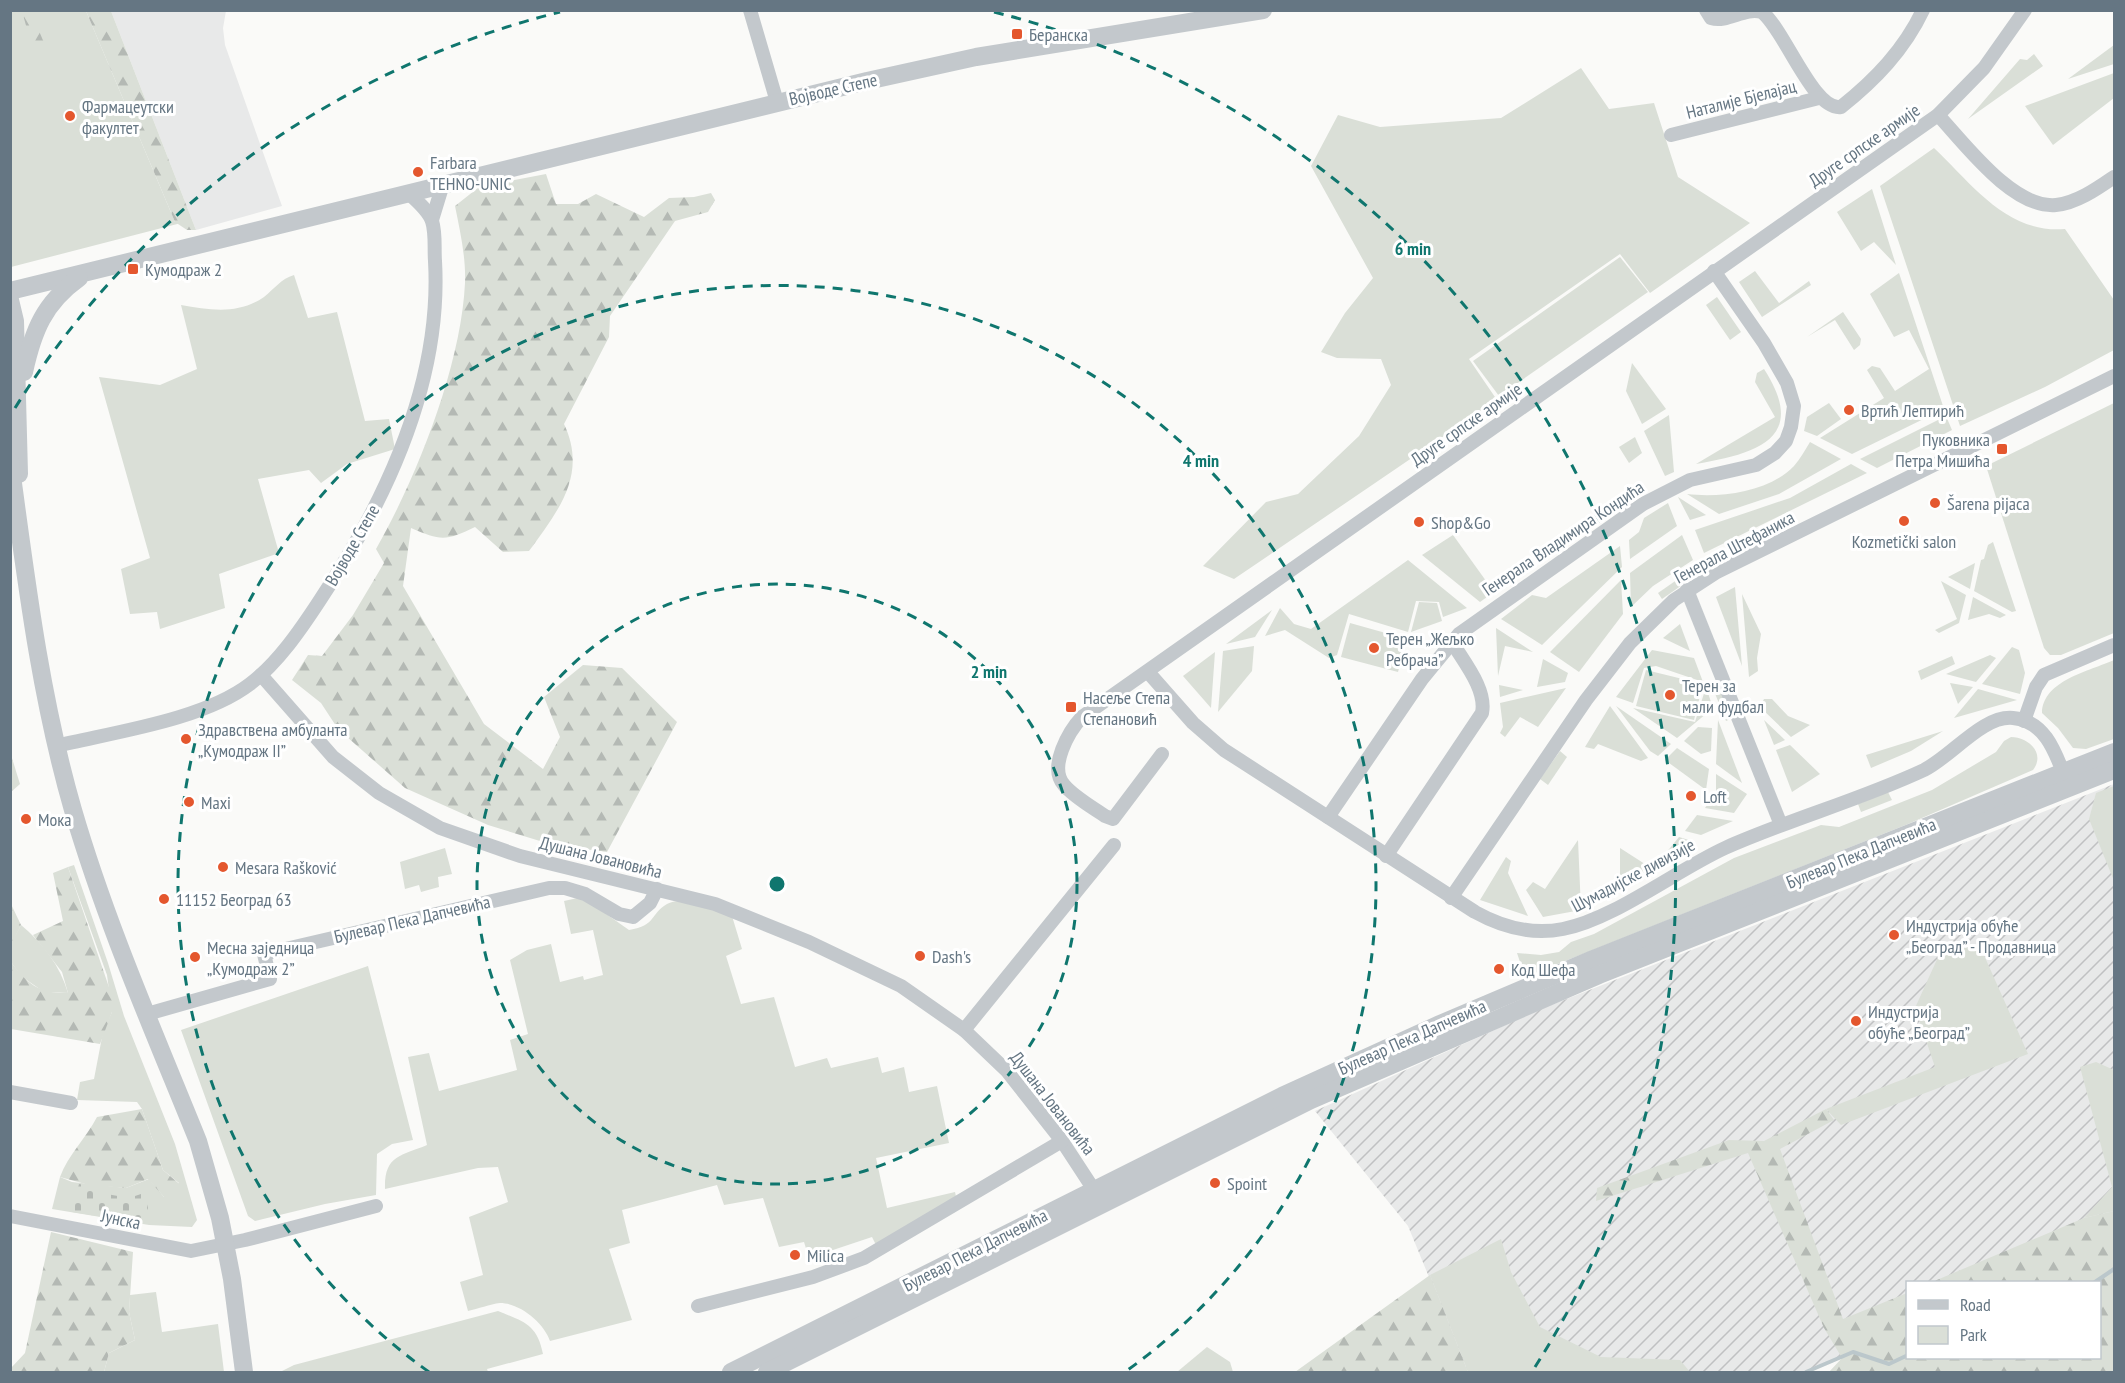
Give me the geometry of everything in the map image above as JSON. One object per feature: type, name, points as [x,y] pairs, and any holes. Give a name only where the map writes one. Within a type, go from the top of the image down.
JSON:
[{"type":"street","points":[[750,10],[777,102]]},
{"type":"street","name":"Војводе Степе","points":[[10,291],[777,102],[976,57],[1263,10]]},
{"type":"street","points":[[1706,10],[1711,18],[1717,20],[1746,11],[1758,11],[1766,15],[1820,98],[1830,106],[1841,107],[1874,81],[1899,51],[1923,10]]},
{"type":"street","name":"Друге српске армије","points":[[1162,754],[1113,819],[1105,816],[1064,785],[1058,770],[1062,753],[1079,720],[1938,115],[1984,68],[2025,10]]},
{"type":"street","name":"Наталије Бјелајац","points":[[1671,135],[1820,98]]},
{"type":"street","points":[[1938,115],[2005,184],[2034,202],[2052,205],[2065,203],[2089,193],[2115,177]]},
{"type":"street","points":[[432,220],[443,184]]},
{"type":"street","points":[[408,193],[432,220]]},
{"type":"street","name":"Војводе Степе","points":[[56,746],[203,708],[236,693],[261,675],[310,615],[339,571],[381,495],[403,443],[434,333],[436,274],[432,220]]},
{"type":"street","name":"Генерала Владимира Кондића","points":[[1328,817],[1422,679],[1452,642],[1484,615],[1643,504],[1690,480],[1756,465],[1771,456],[1786,441],[1794,411],[1787,383],[1764,343],[1714,271]]},
{"type":"street","points":[[18,403],[30,343],[38,322],[56,296],[84,274]]},
{"type":"street","points":[[10,300],[15,321],[20,536]]},
{"type":"street","name":"Генерала Штефаника","points":[[1451,898],[1594,688],[1644,628],[1687,590],[1728,567],[2115,376]]},
{"type":"street","points":[[10,461],[32,622],[56,746],[99,888],[198,1141],[225,1245],[244,1372]]},
{"type":"street","points":[[1687,590],[1781,825]]},
{"type":"street","points":[[1386,856],[1482,712],[1483,702],[1479,691],[1452,642]]},
{"type":"street","points":[[2066,781],[2051,745],[2041,731],[2024,721],[2036,687],[2044,675],[2115,645]]},
{"type":"street","name":"Шумадијске дивизије","points":[[1148,672],[1208,737],[1451,898],[1486,918],[1515,928],[1561,930],[1599,917],[1699,861],[1781,825],[1925,769],[1950,754],[1989,723],[2004,719],[2024,721]]},
{"type":"street","name":"Душана Јовановића","points":[[261,675],[333,756],[379,793],[423,820],[495,849],[694,897],[738,912],[845,958],[901,986],[964,1030],[1007,1071],[1062,1141],[1099,1198]]},
{"type":"street","name":"Булевар Пека Дапчевића","points":[[767,1372],[1099,1198],[1296,1099],[1475,1027],[1582,973],[2066,781],[2115,752]]},
{"type":"street","name":"Булевар Пека Дапчевића","points":[[2066,781],[2115,770]]},
{"type":"street","points":[[964,1030],[1114,845]]},
{"type":"street","name":"Булевар Пека Дапчевића","points":[[147,1014],[270,979],[264,954],[364,929],[418,920],[556,888],[593,897],[619,914],[633,917],[650,903],[657,889]]},
{"type":"street","points":[[10,1092],[71,1103]]},
{"type":"street","points":[[698,1306],[813,1276],[864,1258],[1062,1141]]},
{"type":"street","name":"Булевар Пека Дапчевића","points":[[731,1372],[1099,1198]]},
{"type":"street","points":[[225,1245],[376,1206]]},
{"type":"street","name":"Јунска","points":[[10,1216],[183,1250],[225,1245]]},
{"type":"shaded area","points":[[111,11],[226,11],[223,28],[225,45],[282,206],[196,230]]},
{"type":"shaded area","points":[[2114,784],[2114,1266],[2092,1281],[1906,1281],[1906,1355],[1853,1352],[1806,1372],[1468,1372],[1408,1226],[1315,1111],[1541,1009]]},
{"type":"green space","name":"Фармацеутски факултет","points":[[11,11],[86,11],[175,222],[185,222],[11,267]]},
{"type":"green space","points":[[22,11],[37,11],[39,31],[45,45],[42,60],[35,58]]},
{"type":"green space","points":[[86,11],[111,11],[196,230],[187,230],[175,222]]},
{"type":"green space","points":[[2114,45],[2114,64],[2068,79]]},
{"type":"green space","points":[[2034,54],[2043,66],[1968,119],[2020,59],[2027,60]]},
{"type":"green space","points":[[1581,68],[1609,109],[1654,103],[1678,177],[1750,223],[1650,293],[1620,254],[1469,359],[1497,400],[1234,579],[1203,566],[1266,502],[1298,494],[1359,436],[1391,385],[1381,359],[1337,358],[1321,352],[1345,313],[1373,278],[1311,166],[1338,115],[1380,127],[1501,118]]},
{"type":"green space","points":[[2114,73],[2114,98],[2053,145],[2025,106]]},
{"type":"green space","points":[[1934,148],[1977,191],[2008,215],[2025,224],[2065,229],[2114,300],[2114,350],[2045,387],[1960,426],[1880,186]]},
{"type":"green space","points":[[546,174],[556,204],[578,204],[596,194],[644,217],[669,198],[694,197],[711,193],[715,200],[708,212],[675,221],[610,316],[609,337],[564,424],[571,442],[573,460],[566,492],[559,507],[529,551],[503,552],[475,527],[443,538],[411,528],[403,586],[484,724],[543,769],[560,737],[544,697],[583,665],[622,668],[677,722],[607,852],[553,845],[488,825],[405,788],[338,729],[321,703],[292,680],[308,655],[322,656],[353,615],[384,563],[376,549],[407,489],[434,420],[446,385],[462,315],[465,283],[464,254],[455,206],[479,187]]},
{"type":"green space","points":[[1872,189],[1896,265],[1874,242],[1861,251],[1837,212]]},
{"type":"green space","points":[[1620,257],[1648,292],[1499,396],[1473,361]]},
{"type":"green space","points":[[1755,271],[1779,303],[1809,281],[1811,285],[1762,317],[1739,282]]},
{"type":"green space","points":[[1899,273],[1944,409],[1852,454],[1820,438],[1884,398],[1867,370],[1872,366],[1880,368],[1895,391],[1929,369],[1909,330],[1894,337],[1870,294]]},
{"type":"green space","points":[[294,275],[308,318],[337,312],[365,421],[389,419],[395,449],[347,464],[321,483],[309,470],[258,479],[279,553],[219,574],[225,608],[160,629],[157,612],[130,614],[121,569],[150,558],[99,377],[160,385],[197,369],[181,305],[224,310],[244,307],[264,297],[282,281]]},
{"type":"green space","points":[[1717,297],[1741,332],[1730,340],[1706,305]]},
{"type":"green space","points":[[1843,312],[1861,339],[1860,345],[1854,350],[1835,320],[1807,337]]},
{"type":"green space","points":[[1632,363],[1666,409],[1642,424],[1626,391]]},
{"type":"green space","points":[[1764,369],[1777,393],[1781,412],[1778,428],[1769,439],[1755,448],[1738,455],[1696,464],[1775,417],[1755,382],[1757,373]]},
{"type":"green space","points":[[1829,403],[1841,419],[1817,436],[1804,431],[1807,417]]},
{"type":"green space","points":[[2114,403],[2114,633],[2061,655],[2050,655],[2044,648],[1986,466]]},
{"type":"green space","points":[[1669,415],[1674,472],[1665,476],[1644,431]]},
{"type":"green space","points":[[1946,416],[1952,430],[1877,468],[1860,459]]},
{"type":"green space","points":[[1635,437],[1642,453],[1629,463],[1619,447]]},
{"type":"green space","points":[[1810,442],[1841,459],[1779,494],[1719,514],[1687,494],[1729,494],[1772,482],[1794,466]]},
{"type":"green space","points":[[1851,464],[1867,473],[1704,553],[1695,530],[1790,498]]},
{"type":"green space","points":[[1678,497],[1706,515],[1690,520]]},
{"type":"green space","points":[[1668,503],[1677,526],[1630,559],[1629,540],[1639,532],[1644,518]]},
{"type":"green space","points":[[1453,535],[1494,592],[1480,602],[1422,555]]},
{"type":"green space","points":[[1682,535],[1693,560],[1653,586],[1631,607],[1630,573]]},
{"type":"green space","points":[[1993,542],[2016,611],[2012,612],[1974,591],[1981,560],[1984,559],[1988,545]]},
{"type":"green space","points":[[1620,546],[1622,567],[1542,645],[1501,619],[1532,595],[1546,598]]},
{"type":"green space","points":[[1408,560],[1467,608],[1443,617],[1439,602],[1416,601],[1408,632],[1349,614],[1337,655],[1329,658],[1285,630],[1265,636],[1280,608],[1294,624],[1311,629]]},
{"type":"green space","points":[[1975,563],[1970,589],[1948,577]]},
{"type":"green space","points":[[1691,570],[1698,574],[1662,599],[1658,593]]},
{"type":"green space","points":[[1621,580],[1623,614],[1579,672],[1550,652]]},
{"type":"green space","points":[[1941,581],[1966,595],[1959,623],[1939,633],[1935,630],[1957,619]]},
{"type":"green space","points":[[1735,587],[1742,666],[1716,597]]},
{"type":"green space","points":[[1742,594],[1761,634],[1757,658],[1758,671],[1749,677]]},
{"type":"green space","points":[[1973,597],[2006,615],[2000,618],[1989,614],[1968,620]]},
{"type":"green space","points":[[1419,602],[1437,603],[1442,621],[1411,632]]},
{"type":"green space","points":[[1272,610],[1255,637],[1226,644]]},
{"type":"green space","name":"Терен „Жељко Ребрача”","points":[[1350,623],[1407,639],[1398,672],[1341,657]]},
{"type":"green space","points":[[1680,624],[1690,651],[1663,638]]},
{"type":"green space","points":[[1496,628],[1533,652],[1505,646],[1498,676]]},
{"type":"green space","points":[[1254,646],[1252,671],[1218,712],[1223,651]]},
{"type":"green space","points":[[2012,647],[2019,650],[2025,673],[2020,694],[1982,684]]},
{"type":"green space","points":[[1652,650],[1694,658],[1703,682],[1656,666],[1644,668],[1633,703],[1616,697]]},
{"type":"green space","points":[[1215,652],[1211,708],[1183,676]]},
{"type":"green space","points":[[1990,655],[1996,658],[1976,682],[1946,674]]},
{"type":"green space","points":[[1952,656],[1955,664],[1921,680],[1918,671]]},
{"type":"green space","points":[[1543,659],[1568,673],[1565,682],[1537,687]]},
{"type":"green space","points":[[2114,660],[2114,739],[2086,749],[2073,748],[2058,728],[2042,713],[2044,702],[2050,692],[2069,678]]},
{"type":"green space","name":"Терен за мали фудбал","points":[[1646,670],[1703,684],[1694,720],[1636,706]]},
{"type":"green space","points":[[1720,683],[1733,718],[1726,721],[1712,686]]},
{"type":"green space","points":[[1950,683],[1973,687],[1958,704]]},
{"type":"green space","points":[[1499,685],[1523,690],[1500,697]]},
{"type":"green space","points":[[1706,687],[1713,708],[1677,738],[1633,708],[1695,722]]},
{"type":"green space","points":[[1566,688],[1538,727],[1520,717],[1505,737],[1500,733],[1503,727],[1500,703]]},
{"type":"green space","points":[[1978,689],[2017,700],[1954,718]]},
{"type":"green space","points":[[1764,699],[1772,699],[1788,716],[1810,725],[1791,737],[1760,707]]},
{"type":"green space","points":[[1610,706],[1648,758],[1641,761],[1598,744],[1594,749],[1585,747]]},
{"type":"green space","points":[[1616,706],[1671,744],[1658,756],[1650,751]]},
{"type":"green space","points":[[1718,720],[1742,783],[1716,764]]},
{"type":"green space","points":[[1764,720],[1785,740],[1774,745]]},
{"type":"green space","points":[[1698,727],[1712,728],[1711,751],[1701,754],[1684,741]]},
{"type":"green space","points":[[1943,731],[1911,751],[1871,768],[1866,755]]},
{"type":"green space","points":[[2011,737],[2023,740],[2033,747],[2037,758],[2033,770],[1908,824],[1525,977],[1517,953],[1541,955],[1559,952],[1571,942],[1594,934],[1734,858],[1821,825],[1839,827],[1932,790],[1996,752],[2004,741]]},
{"type":"green space","points":[[1790,745],[1820,774],[1792,792],[1776,750]]},
{"type":"green space","points":[[1677,748],[1709,769],[1706,790],[1665,760]]},
{"type":"green space","points":[[1560,751],[1567,757],[1548,785],[1540,779]]},
{"type":"green space","points":[[11,755],[20,784],[10,792]]},
{"type":"green space","points":[[1716,774],[1747,794],[1734,813],[1705,808],[1716,793]]},
{"type":"green space","points":[[2114,786],[2114,881],[2089,819],[2096,793]]},
{"type":"green space","points":[[1888,792],[1892,800],[1861,812],[1858,804]]},
{"type":"green space","points":[[1697,815],[1733,821],[1701,835],[1685,831]]},
{"type":"green space","points":[[1679,837],[1692,841],[1679,848],[1648,875]]},
{"type":"green space","points":[[1578,840],[1581,910],[1543,917],[1526,890],[1533,882],[1545,889]]},
{"type":"green space","points":[[445,848],[452,874],[438,877],[439,887],[421,892],[419,885],[405,889],[400,862]]},
{"type":"green space","points":[[1620,848],[1648,866],[1640,880],[1626,888],[1620,885]]},
{"type":"green space","points":[[1506,857],[1511,861],[1508,873],[1528,916],[1480,900]]},
{"type":"green space","points":[[74,865],[124,1016],[175,1144],[197,1220],[192,1227],[149,1225],[52,1209],[60,1177],[72,1182],[126,1188],[149,1179],[164,1197],[179,1183],[163,1170],[142,1109],[137,1102],[77,1100],[80,1082],[94,1079],[103,1032],[112,1012],[107,975],[68,867]]},
{"type":"green space","points":[[68,867],[112,996],[112,1012],[100,1044],[11,1029],[11,962],[35,986],[50,992],[68,993],[62,972],[33,935],[63,921],[53,873]]},
{"type":"green space","points":[[582,897],[629,930],[649,922],[661,908],[674,901],[691,902],[732,916],[742,949],[726,956],[741,1004],[774,997],[795,1067],[827,1058],[831,1068],[878,1057],[882,1073],[904,1067],[909,1092],[937,1086],[949,1143],[876,1158],[887,1208],[955,1192],[957,1201],[876,1245],[872,1237],[809,1258],[804,1242],[779,1247],[763,1198],[724,1205],[717,1185],[622,1210],[630,1243],[609,1249],[632,1320],[550,1341],[537,1321],[515,1306],[500,1303],[468,1311],[460,1282],[483,1275],[469,1217],[508,1202],[498,1167],[478,1168],[385,1189],[387,1169],[391,1163],[402,1155],[427,1145],[408,1057],[429,1053],[439,1091],[517,1070],[510,1040],[528,1034],[510,960],[527,950],[551,944],[560,982],[583,976],[584,980],[603,975],[593,930],[571,934],[564,901]]},
{"type":"green space","points":[[10,902],[21,925],[11,946],[10,946]]},
{"type":"green space","points":[[21,925],[50,956],[68,993],[44,992],[21,976],[11,962],[10,946]]},
{"type":"green space","points":[[1979,944],[2028,1054],[1841,1125],[1826,1109],[1935,1067],[1915,1008],[1939,955]]},
{"type":"green space","points":[[368,966],[413,1140],[392,1144],[377,1154],[376,1195],[325,1204],[255,1221],[248,1216],[181,1030]]},
{"type":"green space","points":[[2096,1062],[2114,1070],[2114,1211],[2084,1218],[2112,1187],[2080,1067]]},
{"type":"green space","points":[[142,1109],[163,1170],[183,1187],[181,1196],[175,1199],[164,1197],[148,1179],[126,1188],[89,1185],[60,1177],[97,1117]]},
{"type":"green space","points":[[1826,1109],[1834,1120],[1780,1149],[1843,1319],[1906,1293],[1906,1359],[2101,1359],[2101,1281],[1934,1281],[2084,1218],[2114,1211],[2114,1372],[1829,1372],[1842,1358],[1824,1328],[1748,1153],[1596,1201],[1597,1188],[1729,1140],[1764,1141]]},
{"type":"green space","points":[[79,1184],[99,1188],[101,1193],[129,1198],[144,1193],[148,1208],[141,1223],[72,1212]]},
{"type":"green space","points":[[51,1232],[133,1252],[129,1312],[135,1340],[109,1353],[104,1372],[11,1372],[11,1368],[25,1353]]},
{"type":"green space","points":[[1501,1239],[1511,1272],[1540,1327],[1601,1357],[1680,1360],[1690,1372],[1468,1372],[1430,1275]]},
{"type":"green space","points":[[1430,1275],[1468,1372],[1295,1372]]},
{"type":"green space","points":[[156,1292],[162,1332],[218,1324],[224,1372],[104,1372],[109,1353],[135,1340],[129,1312],[130,1295]]},
{"type":"green space","points":[[498,1311],[528,1325],[537,1336],[543,1354],[487,1369],[488,1372],[280,1372],[294,1365]]},
{"type":"green space","points":[[1207,1347],[1230,1362],[1233,1372],[1177,1372]]},
{"type":"waterway","points":[[2096,1281],[2114,1269]]},
{"type":"waterway","points":[[1806,1372],[1853,1352],[1889,1364],[1906,1356]]},
{"type":"place","name":"Беранска","points":[[1017,34]]},
{"type":"place","name":"Фармацеутски факултет","points":[[70,116]]},
{"type":"place","name":"Farbara TEHNO-UNIC","points":[[418,172]]},
{"type":"place","name":"Кумодраж 2","points":[[133,269]]},
{"type":"place","name":"Вртић Лептирић","points":[[1849,410]]},
{"type":"place","name":"Пуковника Петра Мишића","points":[[2002,449]]},
{"type":"place","name":"Šarena pijaca","points":[[1935,503]]},
{"type":"place","name":"Kozmetički salon","points":[[1904,521]]},
{"type":"place","name":"Shop&Go","points":[[1419,522]]},
{"type":"place","name":"Терен „Жељко Ребрача”","points":[[1374,648]]},
{"type":"place","name":"Терен за мали фудбал","points":[[1670,695]]},
{"type":"place","name":"Насеље Степа Степановић","points":[[1071,707]]},
{"type":"place","name":"Здравствена амбуланта „Кумодраж II”","points":[[186,739]]},
{"type":"place","name":"Loft","points":[[1691,796]]},
{"type":"place","name":"Maxi","points":[[189,802]]},
{"type":"place","name":"Мока","points":[[26,819]]},
{"type":"place","name":"Mesara Rašković","points":[[223,867]]},
{"type":"place","name":"11152 Београд 63","points":[[164,899]]},
{"type":"place","name":"Индустрија обуће „Београд” - Продавница","points":[[1894,935]]},
{"type":"place","name":"Dash's","points":[[920,956]]},
{"type":"place","name":"Месна заједница „Кумодраж 2”","points":[[195,957]]},
{"type":"place","name":"Код Шефа","points":[[1499,969]]},
{"type":"place","name":"Индустрија обуће „Београд”","points":[[1856,1021]]},
{"type":"place","name":"Spoint","points":[[1215,1183]]},
{"type":"place","name":"Milica","points":[[795,1255]]}]
